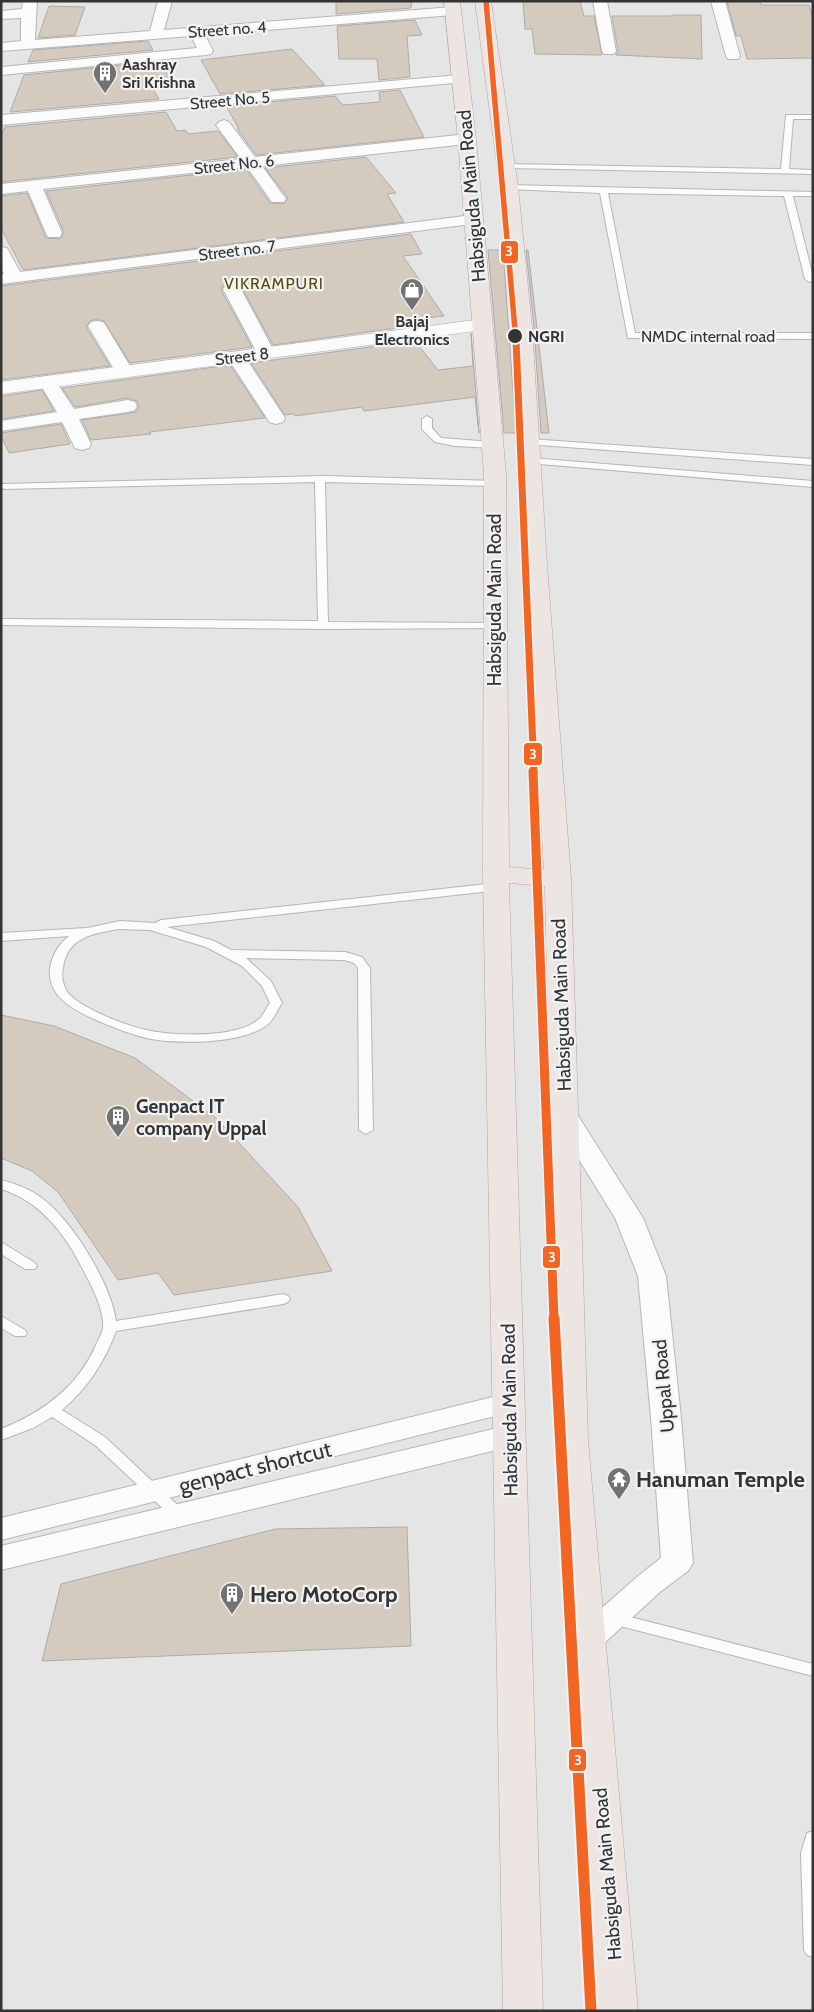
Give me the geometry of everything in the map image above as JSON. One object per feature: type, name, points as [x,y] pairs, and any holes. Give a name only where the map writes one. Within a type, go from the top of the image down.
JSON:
[{"type":"main road","name":"Habsiguda Main Road","points":[[483,1],[507,176],[522,327],[536,565],[558,879],[572,1440],[618,2011]]},
{"type":"main road","name":"Habsiguda Main Road","points":[[452,6],[467,139],[495,474],[496,880],[523,2011]]},
{"type":"main road","points":[[496,880],[558,879]]},
{"type":"street","points":[[156,34],[165,1]]},
{"type":"street","points":[[600,1],[609,51]]},
{"type":"street","points":[[718,1],[733,56]]},
{"type":"street","name":"Street no. 4","points":[[1,47],[196,32],[318,16],[452,6]]},
{"type":"street","points":[[1,14],[29,7],[28,44]]},
{"type":"street","points":[[1,71],[206,51],[196,32]]},
{"type":"street","name":"Street No. 5","points":[[1,120],[459,79]]},
{"type":"street","points":[[224,125],[278,199]]},
{"type":"street","name":"Street No. 6","points":[[1,189],[467,139]]},
{"type":"street","points":[[34,186],[54,233]]},
{"type":"street","name":"Street no. 7","points":[[8,278],[473,220]]},
{"type":"street","points":[[1,252],[8,278]]},
{"type":"street","points":[[232,289],[266,353]]},
{"type":"street","name":"Street 8","points":[[1,388],[483,324]]},
{"type":"street","points":[[97,326],[124,371]]},
{"type":"street","points":[[236,357],[276,418]]},
{"type":"street","points":[[47,381],[68,415],[82,444]]},
{"type":"street","points":[[2,426],[128,406]]},
{"type":"street","name":"Uppal Road","points":[[564,1114],[629,1218],[652,1276],[666,1418],[677,1563],[649,1584],[588,1639]]},
{"type":"street","name":"genpact shortcut","points":[[1,1529],[509,1402]]},
{"type":"street","points":[[1,1558],[510,1436]]},
{"type":"lane","points":[[785,171],[789,117],[813,117]]},
{"type":"lane","points":[[507,176],[813,172]]},
{"type":"lane","points":[[507,176],[604,191],[813,194]]},
{"type":"lane","name":"NMDC internal road","points":[[604,191],[631,336],[813,336]]},
{"type":"lane","points":[[788,194],[809,279]]},
{"type":"lane","points":[[427,419],[427,429],[438,440],[492,445]]},
{"type":"lane","points":[[530,451],[813,462]]},
{"type":"lane","points":[[530,451],[813,484]]},
{"type":"lane","points":[[320,479],[324,626]]},
{"type":"lane","points":[[5,486],[320,479],[494,483]]},
{"type":"lane","points":[[1,622],[495,626]]},
{"type":"lane","points":[[1,937],[92,930],[120,925],[151,926],[496,880]]},
{"type":"lane","points":[[92,930],[73,939],[65,947],[56,964],[55,977],[59,990],[69,1001],[141,1032],[179,1038],[241,1032],[263,1022],[276,1003],[268,984],[246,963],[210,944],[151,926]]},
{"type":"lane","points":[[228,954],[345,956],[358,960],[364,968],[366,1130]]},
{"type":"lane","points":[[1,1184],[31,1197],[52,1212],[62,1224],[101,1293],[110,1327],[100,1354],[86,1377],[52,1410],[1,1435]]},
{"type":"lane","points":[[1,1247],[30,1266]]},
{"type":"lane","points":[[110,1327],[282,1299]]},
{"type":"lane","points":[[1,1321],[20,1332]]},
{"type":"lane","points":[[52,1410],[100,1441],[178,1516]]},
{"type":"lane","points":[[611,1618],[813,1670]]},
{"type":"lane","points":[[813,1838],[810,1853],[813,1950]]},
{"type":"building","points":[[336,1],[412,1],[411,8],[336,14]]},
{"type":"building","points":[[523,1],[580,1],[584,16],[594,16],[602,55],[535,54],[532,29],[525,29]]},
{"type":"building","points":[[727,1],[760,1],[761,5],[809,5],[813,17],[813,58],[747,59],[741,36],[736,36]]},
{"type":"building","points":[[49,6],[85,7],[75,35],[38,38]]},
{"type":"building","points":[[701,15],[702,59],[616,55],[618,51],[612,16]]},
{"type":"building","points":[[415,20],[422,35],[407,36],[410,77],[379,80],[377,59],[339,59],[337,26]]},
{"type":"building","points":[[148,41],[153,50],[28,62],[33,50]]},
{"type":"building","points":[[292,49],[325,85],[220,94],[201,60]]},
{"type":"building","points":[[160,61],[170,78],[148,80],[159,99],[10,112],[24,75]]},
{"type":"building","points":[[400,90],[424,137],[256,155],[237,129],[239,129],[226,106],[335,96],[343,105],[380,102],[379,92]]},
{"type":"building","points":[[166,112],[177,131],[185,130],[188,134],[218,131],[238,157],[1,182],[1,136],[5,127]]},
{"type":"building","points":[[366,157],[396,193],[387,194],[404,222],[23,270],[1,228],[1,196],[27,193],[46,238],[60,239],[64,232],[46,191],[246,169],[270,203],[284,204],[288,198],[265,168]]},
{"type":"building","points":[[411,234],[422,254],[403,256],[444,316],[399,321],[404,327],[273,345],[242,288],[238,283],[232,282],[224,284],[221,290],[252,347],[130,363],[104,321],[97,319],[90,321],[86,327],[110,366],[1,380],[1,286]]},
{"type":"building","points":[[488,250],[503,250],[516,433],[504,433]]},
{"type":"building","points":[[526,250],[528,250],[549,433],[541,433],[534,327]]},
{"type":"building","points":[[471,333],[479,433],[475,397],[364,411],[362,407],[295,416],[293,414],[285,415],[251,363],[415,341],[438,370],[473,366]]},
{"type":"building","points":[[230,365],[265,418],[150,432],[151,434],[91,440],[82,420],[136,412],[139,407],[137,401],[128,398],[75,407],[62,388]]},
{"type":"building","points":[[42,390],[54,411],[1,419],[1,396]]},
{"type":"building","points":[[61,424],[70,444],[9,453],[1,436],[1,433]]},
{"type":"building","name":"Genpact IT company Uppal","points":[[1,1015],[54,1026],[135,1058],[216,1118],[298,1207],[332,1271],[174,1295],[158,1273],[118,1280],[58,1192],[32,1171],[1,1158]]},
{"type":"building","name":"Hero MotoCorp","points":[[407,1527],[411,1646],[42,1661],[61,1584],[275,1529]]},
{"type":"transit line","name":"3","points":[[486,1],[510,258],[519,386],[553,1291],[591,2011]]},
{"type":"place","name":"Aashray Sri Krishna","points":[[105,94]]},
{"type":"place","name":"Bajaj Electronics","points":[[412,311]]},
{"type":"place","name":"NGRI","points":[[515,336]]},
{"type":"place","name":"Genpact IT company Uppal","points":[[118,1138]]},
{"type":"place","name":"Hanuman Temple","points":[[619,1500]]},
{"type":"place","name":"Hero MotoCorp","points":[[232,1615]]},
{"type":"district","name":"VIKRAMPURI","points":[[274,283]]}]
